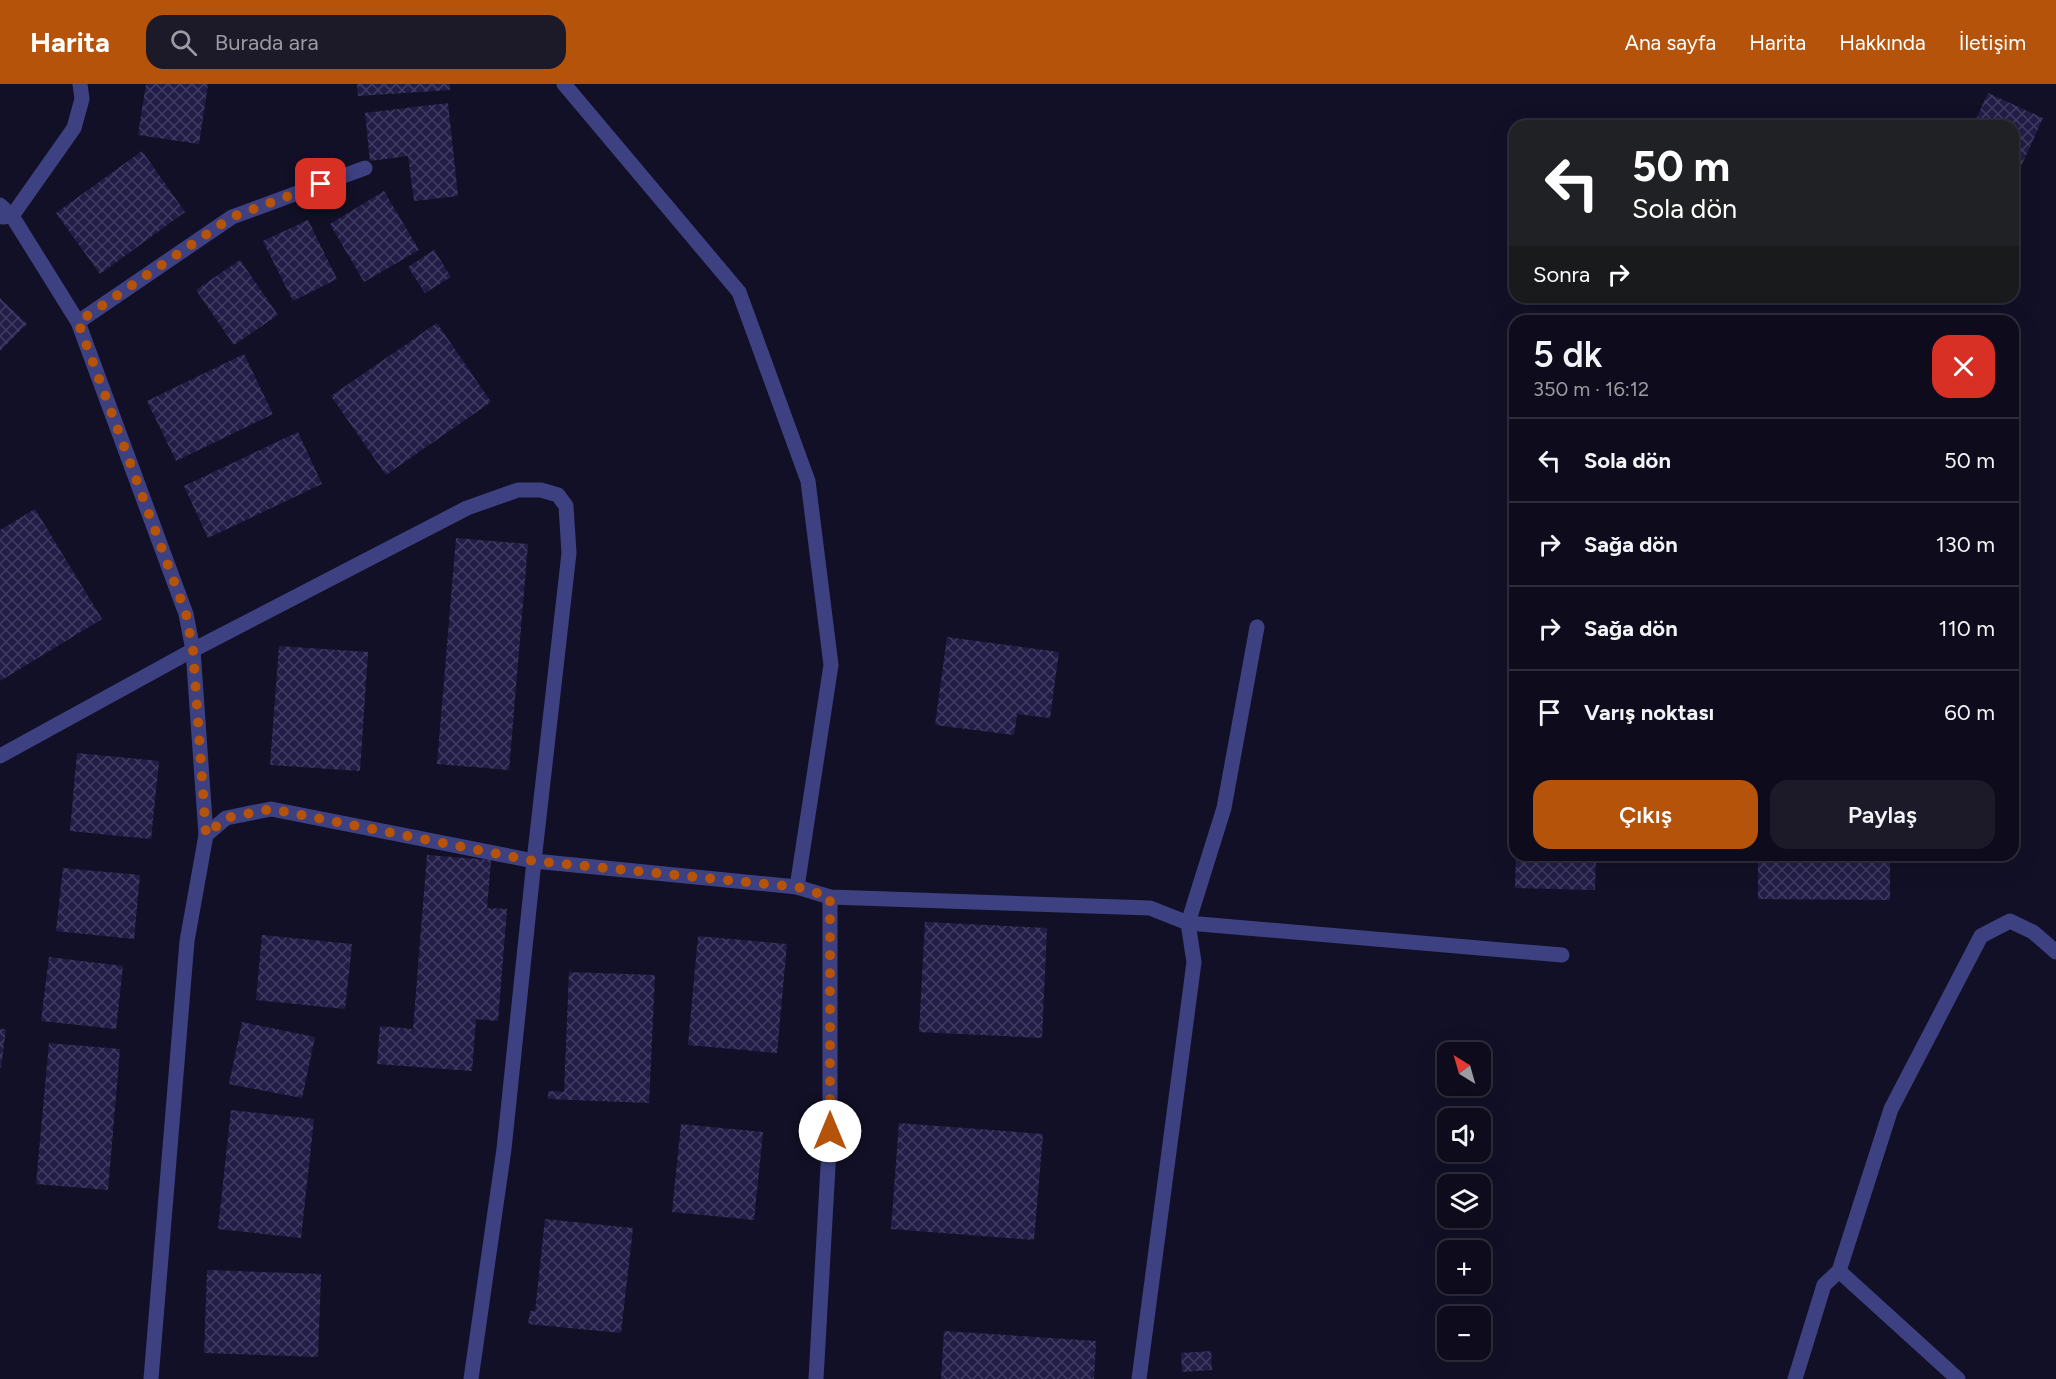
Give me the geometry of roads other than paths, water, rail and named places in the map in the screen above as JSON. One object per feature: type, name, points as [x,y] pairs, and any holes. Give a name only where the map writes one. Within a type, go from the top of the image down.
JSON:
[{"type":"street","points":[[6,216],[74,128],[82,99],[80,84]]},
{"type":"street","points":[[564,84],[739,292],[808,481],[831,665],[797,887]]},
{"type":"street","points":[[78,322],[232,217],[365,168]]},
{"type":"street","points":[[0,205],[78,322],[186,614],[193,650],[206,835],[187,941],[151,1379]]},
{"type":"street","points":[[0,756],[193,650],[467,508],[518,490],[541,490],[558,495],[566,506],[569,553],[504,1149],[471,1379]]},
{"type":"street","points":[[1139,1379],[1194,962],[1188,923],[1224,808],[1257,627]]},
{"type":"street","points":[[206,835],[226,818],[271,809],[534,861],[797,887],[830,897],[1150,908],[1188,923],[1562,955]]},
{"type":"street","points":[[816,1379],[830,1131],[830,897]]},
{"type":"street","points":[[1795,1379],[1824,1285],[1839,1271],[1891,1109],[1981,936],[2010,921],[2033,932],[2056,952]]},
{"type":"street","points":[[1839,1271],[1958,1379]]}]
